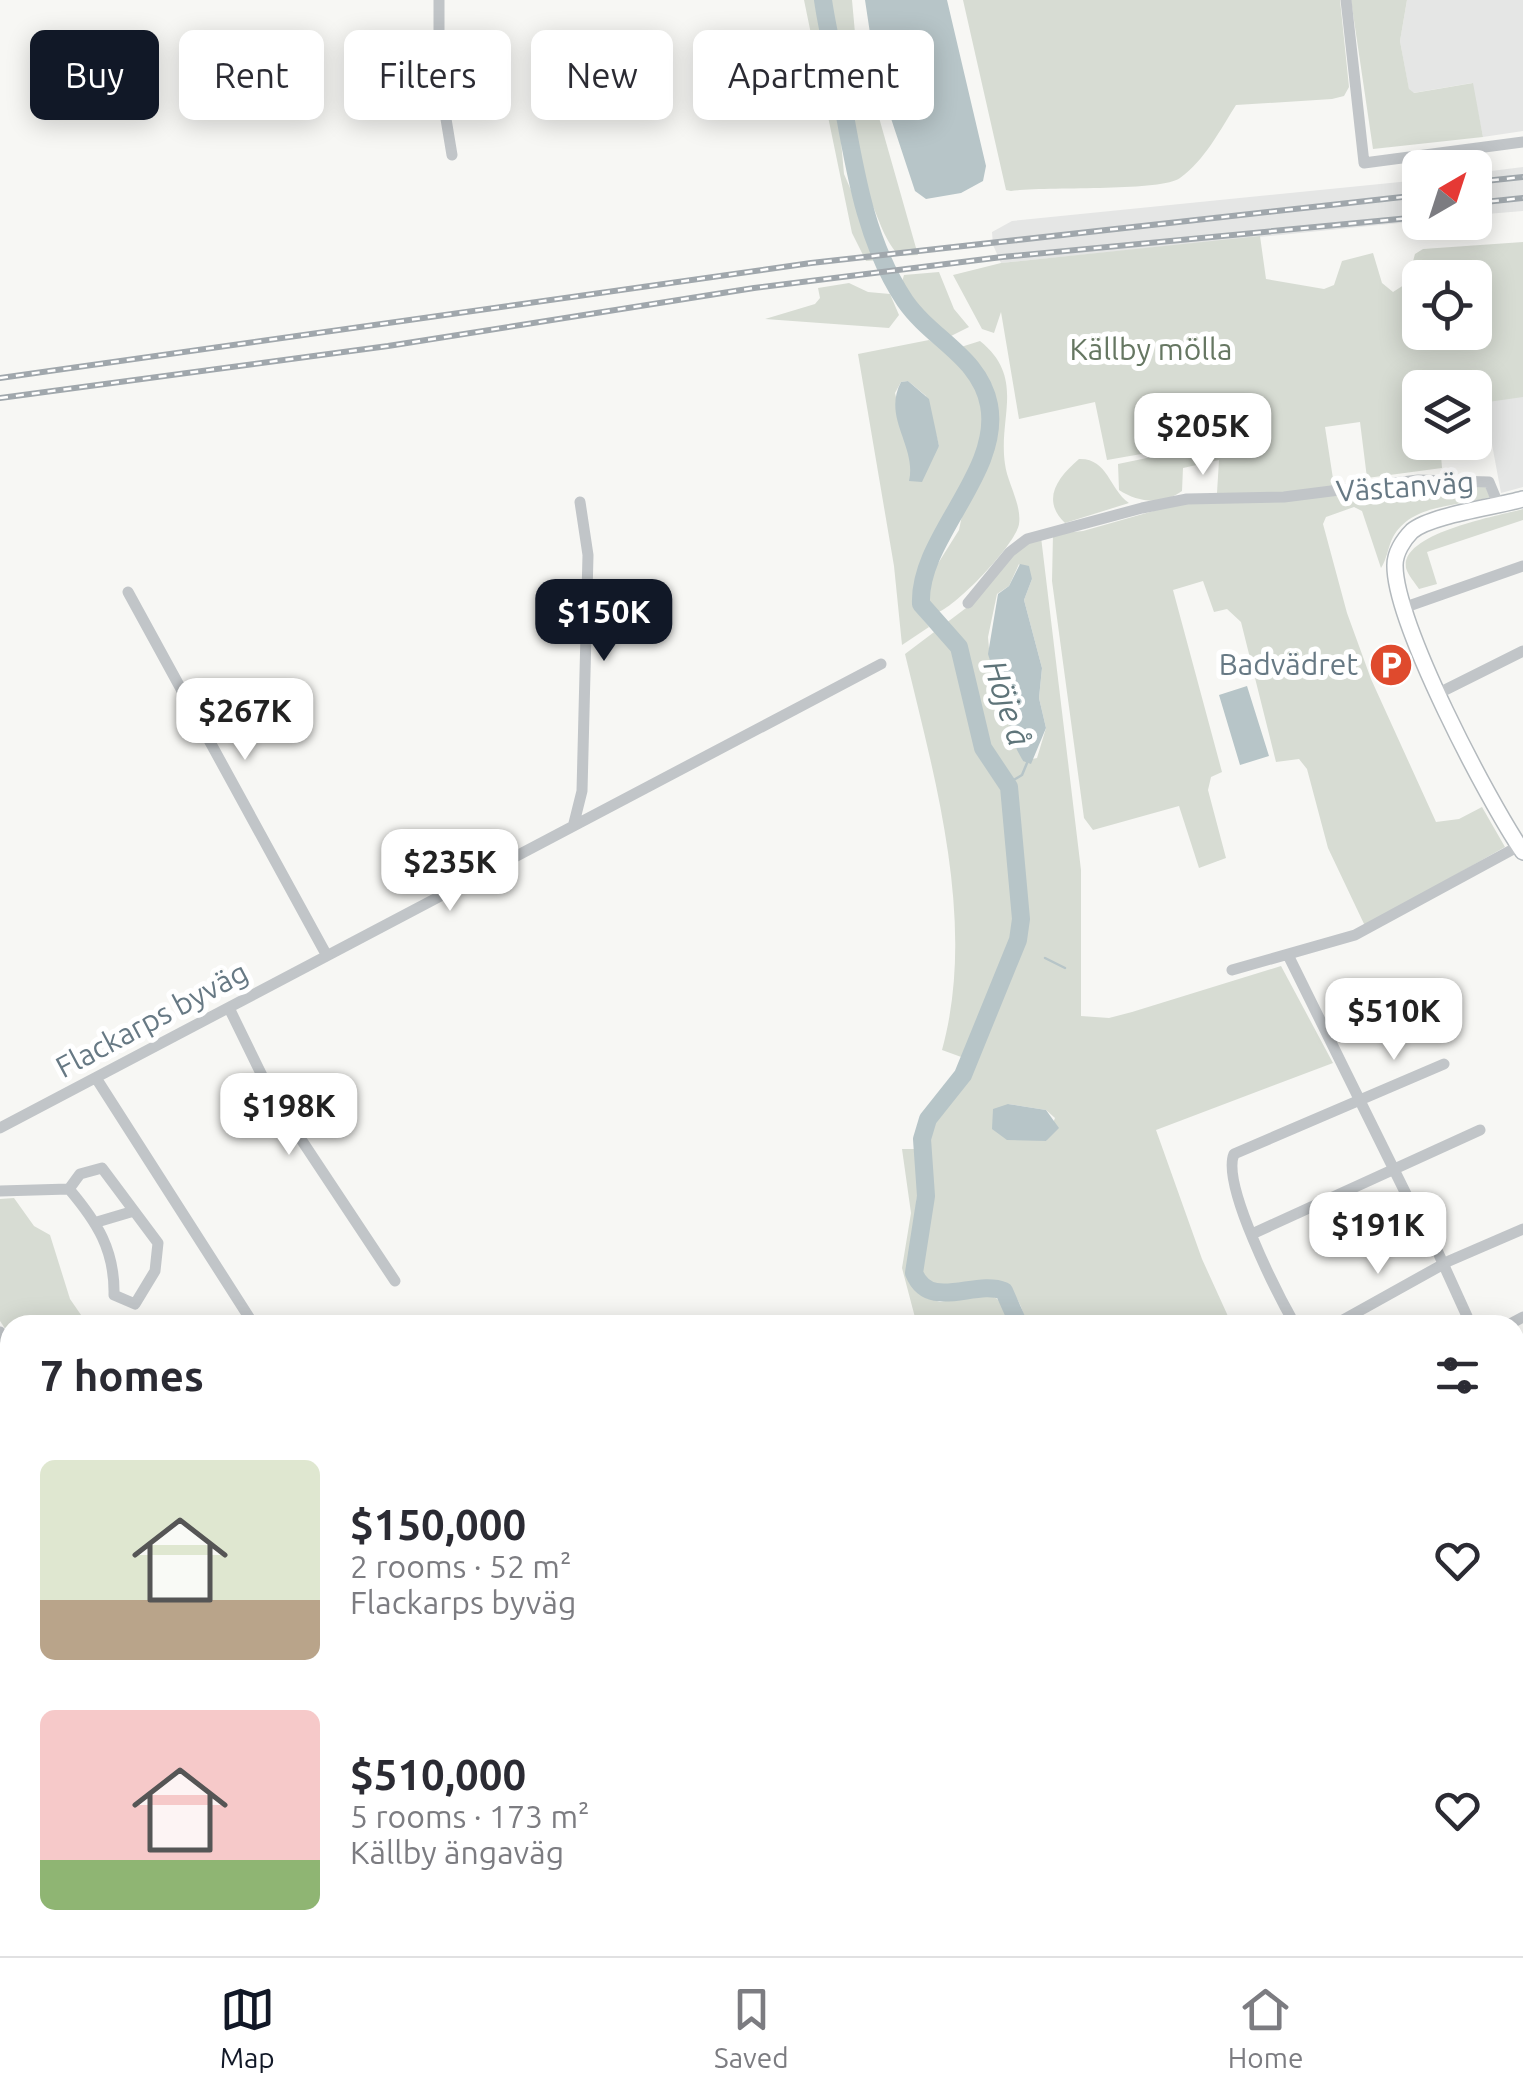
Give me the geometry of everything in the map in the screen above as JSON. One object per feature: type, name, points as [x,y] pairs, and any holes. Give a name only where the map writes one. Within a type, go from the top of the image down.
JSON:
[{"type":"street","points":[[439,0],[439,77],[452,154]]},
{"type":"street","points":[[1346,0],[1364,163],[1523,142]]},
{"type":"street","name":"Västanväg","points":[[968,604],[1010,552],[1035,535],[1160,504],[1284,497],[1436,479],[1489,482],[1499,506]]},
{"type":"street","name":"Västanväg","points":[[1403,608],[1395,561],[1400,547],[1420,526],[1523,499]]},
{"type":"street","points":[[574,823],[582,791],[588,555],[580,502]]},
{"type":"street","points":[[1232,970],[1387,920],[1522,849],[1439,693],[1403,608],[1523,566]]},
{"type":"street","points":[[128,592],[326,954]]},
{"type":"street","points":[[1439,693],[1523,651]]},
{"type":"street","name":"Flackarps byväg","points":[[0,1128],[880,664]]},
{"type":"street","points":[[1288,955],[1409,1200],[1421,1215],[1466,1315]]},
{"type":"street","points":[[230,1010],[272,1094],[395,1281]]},
{"type":"street","points":[[1290,1315],[1252,1234],[1232,1172],[1234,1154],[1444,1064]]},
{"type":"street","points":[[96,1078],[248,1315]]},
{"type":"street","points":[[1252,1234],[1396,1172],[1480,1130]]},
{"type":"street","points":[[102,1168],[160,1252],[148,1288],[136,1304],[114,1295],[111,1260],[97,1222],[69,1189],[80,1174],[102,1168]]},
{"type":"street","points":[[0,1191],[69,1189]]},
{"type":"street","points":[[97,1222],[134,1211]]},
{"type":"street","points":[[1352,1315],[1442,1265],[1523,1229]]},
{"type":"shaded area","points":[[1407,0],[1523,0],[1523,131],[1483,137],[1472,83],[1413,93],[1409,90],[1400,41]]},
{"type":"shaded area","points":[[1523,167],[1523,211],[1492,214],[1492,171]]},
{"type":"shaded area","points":[[1402,182],[1402,223],[1001,263],[992,232],[1012,221]]},
{"type":"shaded area","points":[[1523,396],[1523,487],[1501,493],[1492,444],[1492,400]]},
{"type":"green space","points":[[804,0],[817,0],[823,30],[810,30]]},
{"type":"green space","points":[[831,0],[852,0],[855,30],[836,30]]},
{"type":"green space","points":[[963,0],[1340,0],[1349,87],[1344,96],[1332,99],[1236,105],[1197,163],[1169,182],[1006,190]]},
{"type":"green space","points":[[1351,0],[1407,0],[1400,41],[1409,89],[1414,93],[1473,83],[1483,137],[1373,149]]},
{"type":"green space","points":[[829,120],[839,120],[844,174],[881,260],[866,261],[852,233]]},
{"type":"green space","points":[[853,120],[880,120],[918,255],[899,256],[866,192]]},
{"type":"green space","name":"Källby mölla","points":[[1260,236],[1266,279],[1324,289],[1334,285],[1342,261],[1373,253],[1382,283],[1393,292],[1402,286],[1402,350],[1492,350],[1492,260],[1413,260],[1415,254],[1423,249],[1523,242],[1523,397],[1492,401],[1492,370],[1402,370],[1402,460],[1441,460],[1442,468],[1367,478],[1360,422],[1325,427],[1334,485],[1484,484],[1490,497],[1437,508],[1412,518],[1393,537],[1381,568],[1362,511],[1354,507],[1326,517],[1323,524],[1347,613],[1371,679],[1436,822],[1459,819],[1482,807],[1505,847],[1365,926],[1328,848],[1307,769],[1299,759],[1276,762],[1241,622],[1227,609],[1214,612],[1203,581],[1173,590],[1222,772],[1211,777],[1208,790],[1226,858],[1199,868],[1179,806],[1093,830],[1084,818],[1052,581],[1053,534],[1083,531],[1217,493],[1219,460],[1183,468],[1182,491],[1175,496],[1143,500],[1119,490],[1118,464],[1166,454],[1170,449],[1107,460],[1095,402],[1019,419],[1001,312],[994,333],[982,329],[953,275],[1001,263]]},
{"type":"green space","points":[[939,272],[954,309],[969,327],[951,336],[941,333],[901,285],[904,275]]},
{"type":"green space","points":[[849,283],[868,292],[890,294],[899,315],[889,328],[765,319],[815,304],[820,298],[818,288]]},
{"type":"green space","points":[[929,340],[958,359],[976,378],[985,413],[980,442],[968,472],[922,561],[915,586],[916,608],[929,627],[902,645],[894,566],[858,354]],"holes":[[[908,381],[926,396],[939,446],[910,480],[913,464],[895,393],[901,382]]]},
{"type":"green space","points":[[980,341],[994,355],[1006,384],[1005,464],[1019,524],[984,574],[957,600],[936,613],[929,601],[932,573],[959,530],[965,501],[995,428],[992,385],[961,347]]},
{"type":"green space","points":[[1079,459],[1096,463],[1129,503],[1065,523],[1053,498],[1064,474]]},
{"type":"green space","points":[[1523,509],[1523,520],[1427,552],[1437,584],[1419,589],[1408,573],[1408,556],[1434,536]]},
{"type":"green space","points":[[1041,537],[1081,870],[1081,1016],[1109,1018],[1281,966],[1333,1063],[1156,1130],[1202,1259],[1227,1315],[1023,1315],[1018,1301],[1007,1289],[992,1285],[943,1289],[929,1284],[918,1272],[931,1197],[927,1139],[931,1122],[967,1076],[964,1058],[942,1050],[952,1002],[954,902],[939,801],[905,654],[970,605],[1016,548]],"holes":[[[1019,564],[1032,579],[1024,600],[1042,668],[1039,698],[1046,728],[1037,758],[1023,761],[991,672],[988,637],[997,594],[1009,586]],[[1008,1104],[1046,1110],[1055,1118],[1046,1141],[1025,1138]]]},
{"type":"green space","points":[[902,1149],[914,1149],[921,1162],[908,1275],[924,1297],[940,1302],[988,1293],[1000,1301],[1009,1315],[914,1315],[902,1268],[911,1213]]},
{"type":"green space","points":[[14,1198],[34,1226],[50,1235],[70,1299],[81,1315],[0,1315],[0,1199]]},
{"type":"water","points":[[865,0],[947,0],[986,166],[983,181],[961,193],[926,199],[915,191],[892,120],[934,120],[934,30],[870,30]]},
{"type":"water","points":[[908,381],[929,399],[939,446],[922,482],[909,481],[908,456],[895,408],[901,382]]},
{"type":"water","points":[[1020,564],[1029,566],[1032,579],[1024,600],[1042,668],[1039,698],[1046,728],[1031,764],[1023,761],[1017,750],[988,654],[998,594],[1009,586]]},
{"type":"water","points":[[1247,686],[1269,756],[1240,765],[1219,695]]},
{"type":"water","points":[[1008,1104],[1046,1110],[1059,1128],[1046,1141],[1007,1140],[992,1129],[993,1109]]},
{"type":"waterway","name":"Höje å","points":[[823,0],[855,167],[879,250],[905,301],[966,361],[984,388],[989,405],[990,430],[983,456],[932,555],[921,604],[959,647],[983,748],[1009,787],[1021,919],[1018,940],[963,1075],[928,1119],[922,1139],[926,1196],[914,1273],[931,1291],[1004,1291],[1015,1315]]},
{"type":"waterway","points":[[1007,784],[1022,775],[1027,763]]},
{"type":"waterway","points":[[1045,958],[1065,968]]},
{"type":"railway","points":[[1492,180],[1523,177]]},
{"type":"railway","points":[[0,378],[811,263],[1402,197]]},
{"type":"railway","points":[[1492,201],[1523,198]]},
{"type":"railway","points":[[0,398],[388,346],[754,288],[1002,257],[1402,219]]},
{"type":"place","name":"Badvädret","points":[[1391,665]]}]
